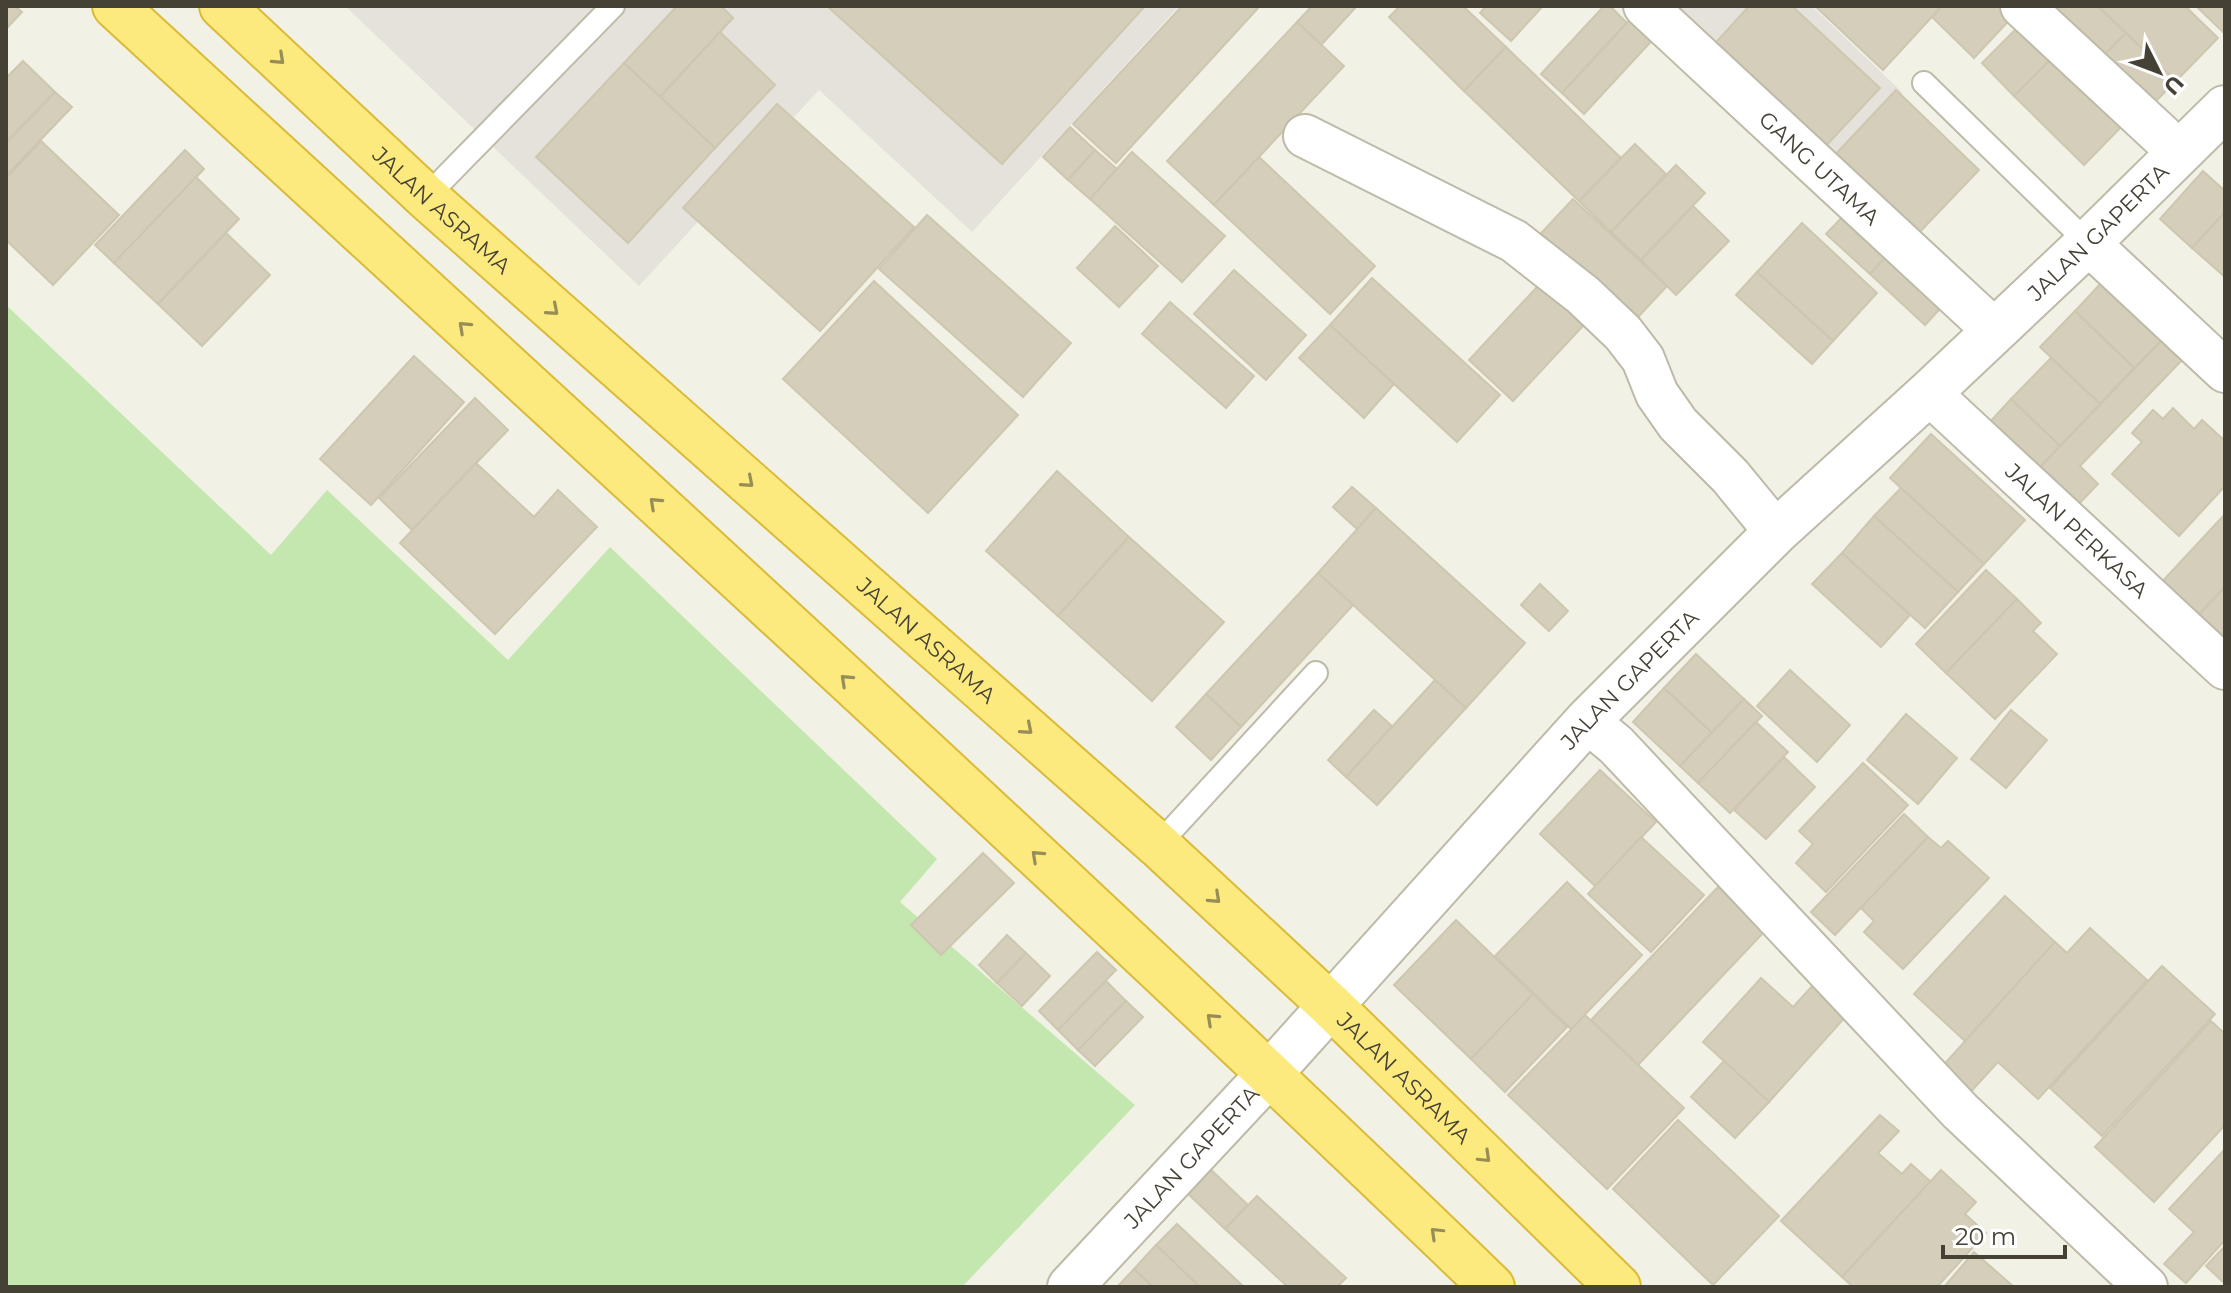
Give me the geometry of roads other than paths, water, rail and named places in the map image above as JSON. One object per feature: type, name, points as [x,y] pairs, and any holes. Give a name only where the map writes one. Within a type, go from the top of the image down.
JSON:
[{"type":"highway","points":[[115,6],[1270,1073],[1492,1287]]},
{"type":"highway","name":"JALAN ASRAMA","points":[[222,6],[426,197],[1158,845],[1329,1004],[1618,1287]]},
{"type":"street","name":"GANG UTAMA","points":[[1645,6],[1995,331]]},
{"type":"street","points":[[2022,6],[2179,152]]},
{"type":"street","name":"JALAN GAPERTA","points":[[1070,1287],[1270,1073],[1587,721],[1765,543],[1995,331],[2225,108]]},
{"type":"street","points":[[1305,136],[1514,241],[1583,295],[1623,333],[1643,359],[1657,394],[1678,424],[1730,476],[1765,543]]},
{"type":"street","points":[[2088,243],[2225,371]]},
{"type":"street","name":"JALAN PERKASA","points":[[1929,393],[2225,668]]},
{"type":"street","points":[[1587,721],[1616,745],[1960,1111],[2146,1287]]},
{"type":"lane","points":[[426,197],[613,6]]},
{"type":"lane","points":[[1924,83],[2088,243]]},
{"type":"lane","points":[[1158,845],[1316,673]]}]
